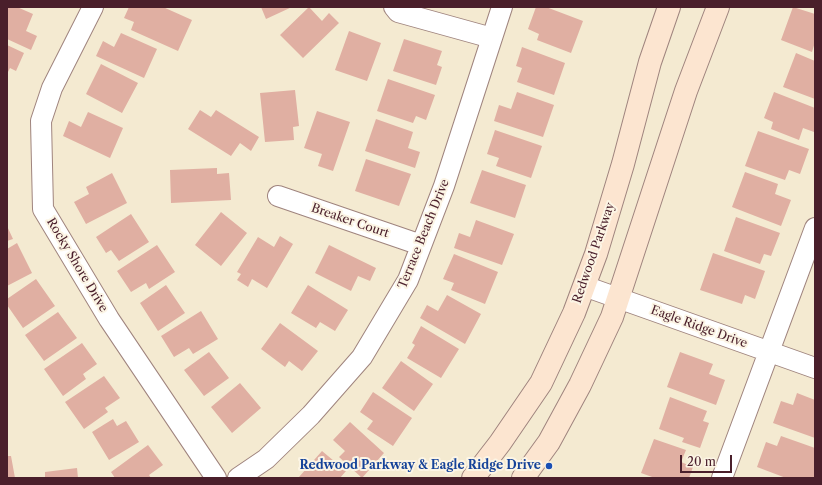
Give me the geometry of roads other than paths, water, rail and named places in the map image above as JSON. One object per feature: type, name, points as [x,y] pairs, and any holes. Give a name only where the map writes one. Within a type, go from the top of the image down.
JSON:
[{"type":"main road","name":"Redwood Parkway","points":[[473,478],[500,443],[541,384],[574,313],[596,254],[623,164],[650,62],[669,7]]},
{"type":"main road","points":[[523,478],[549,442],[580,385],[612,317],[686,91],[718,7]]},
{"type":"street","name":"Rocky Shore Drive","points":[[93,7],[52,88],[41,121],[44,209],[108,319],[216,478]]},
{"type":"street","points":[[394,7],[398,12],[492,38]]},
{"type":"street","name":"Terrace Beach Drive","points":[[238,478],[266,459],[311,415],[362,357],[408,280],[444,186],[502,7]]},
{"type":"street","name":"Breaker Court","points":[[278,196],[421,245]]},
{"type":"street","points":[[722,478],[815,228]]},
{"type":"street","name":"Eagle Ridge Drive","points":[[584,286],[815,368]]},
{"type":"place","name":"Redwood Parkway & Eagle Ridge Drive","points":[[549,466]]}]
